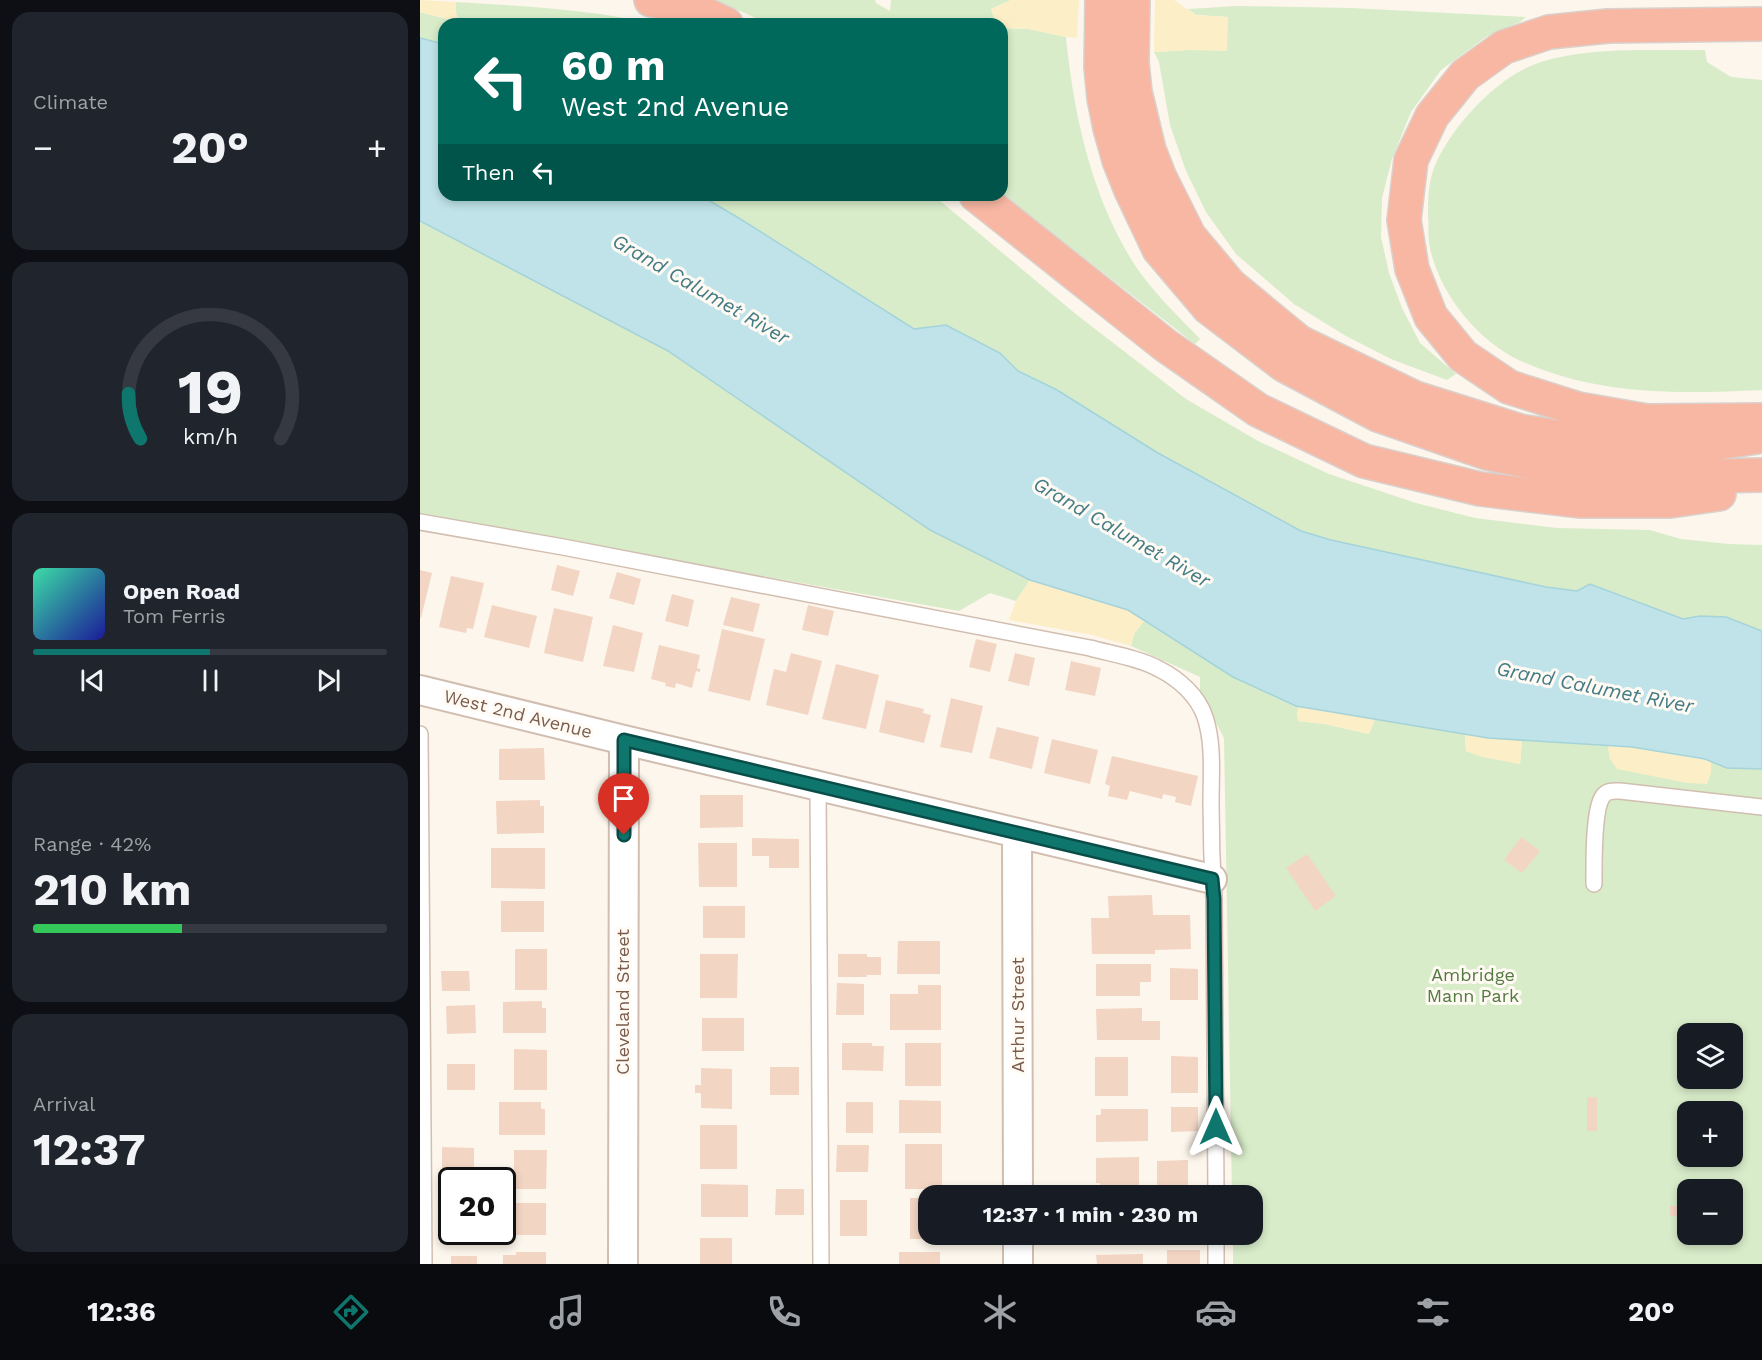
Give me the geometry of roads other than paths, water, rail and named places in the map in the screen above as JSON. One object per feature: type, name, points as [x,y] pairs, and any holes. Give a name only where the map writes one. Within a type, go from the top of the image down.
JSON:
[{"type":"highway","points":[[651,0],[696,10],[713,18]]},
{"type":"highway","points":[[1117,14],[1132,63],[1135,92],[1149,150],[1160,178],[1189,236],[1230,285],[1299,342],[1415,398],[1520,431],[1602,444],[1691,447],[1762,436]]},
{"type":"highway","points":[[1117,14],[1101,67],[1104,98],[1119,160],[1159,249],[1209,309],[1284,365],[1378,415],[1486,453],[1572,470],[1665,477],[1762,475]]},
{"type":"highway","points":[[1762,24],[1608,26],[1550,32],[1504,48],[1465,75],[1432,116],[1411,160],[1404,220],[1412,269],[1431,317],[1463,356],[1509,387],[1578,409],[1647,421],[1762,420]]},
{"type":"highway","points":[[984,201],[1165,345],[1258,410],[1364,461],[1480,489],[1580,501],[1670,501],[1762,488]]},
{"type":"street","name":"West 2nd Avenue","points":[[420,690],[1212,879]]},
{"type":"street","name":"Cleveland Street","points":[[623,1264],[624,740]]},
{"type":"street","name":"Arthur Street","points":[[1017,834],[1018,1185]]},
{"type":"street","points":[[1018,1245],[1018,1264]]},
{"type":"lane","points":[[420,522],[563,547],[1090,648],[1148,664],[1186,687],[1198,702],[1205,717],[1211,752],[1216,1185]]},
{"type":"lane","points":[[420,734],[424,1264]]},
{"type":"lane","points":[[818,786],[821,1264]]},
{"type":"lane","points":[[1594,884],[1594,850],[1598,810],[1605,793],[1620,791],[1762,807]]},
{"type":"lane","points":[[1216,1245],[1216,1264]]},
{"type":"water","name":"Grand Calumet River","points":[[420,38],[438,42],[438,201],[710,201],[914,329],[946,325],[1000,353],[1018,371],[1057,390],[1158,453],[1301,531],[1331,540],[1546,587],[1577,591],[1590,584],[1683,619],[1700,616],[1726,617],[1762,631],[1762,769],[1727,768],[1705,759],[1632,747],[1488,738],[1296,706],[1233,677],[1128,610],[1030,580],[930,530],[668,351],[420,221]]},
{"type":"park label","name":"Ambridge Mann Park","points":[[1473,985]]}]
